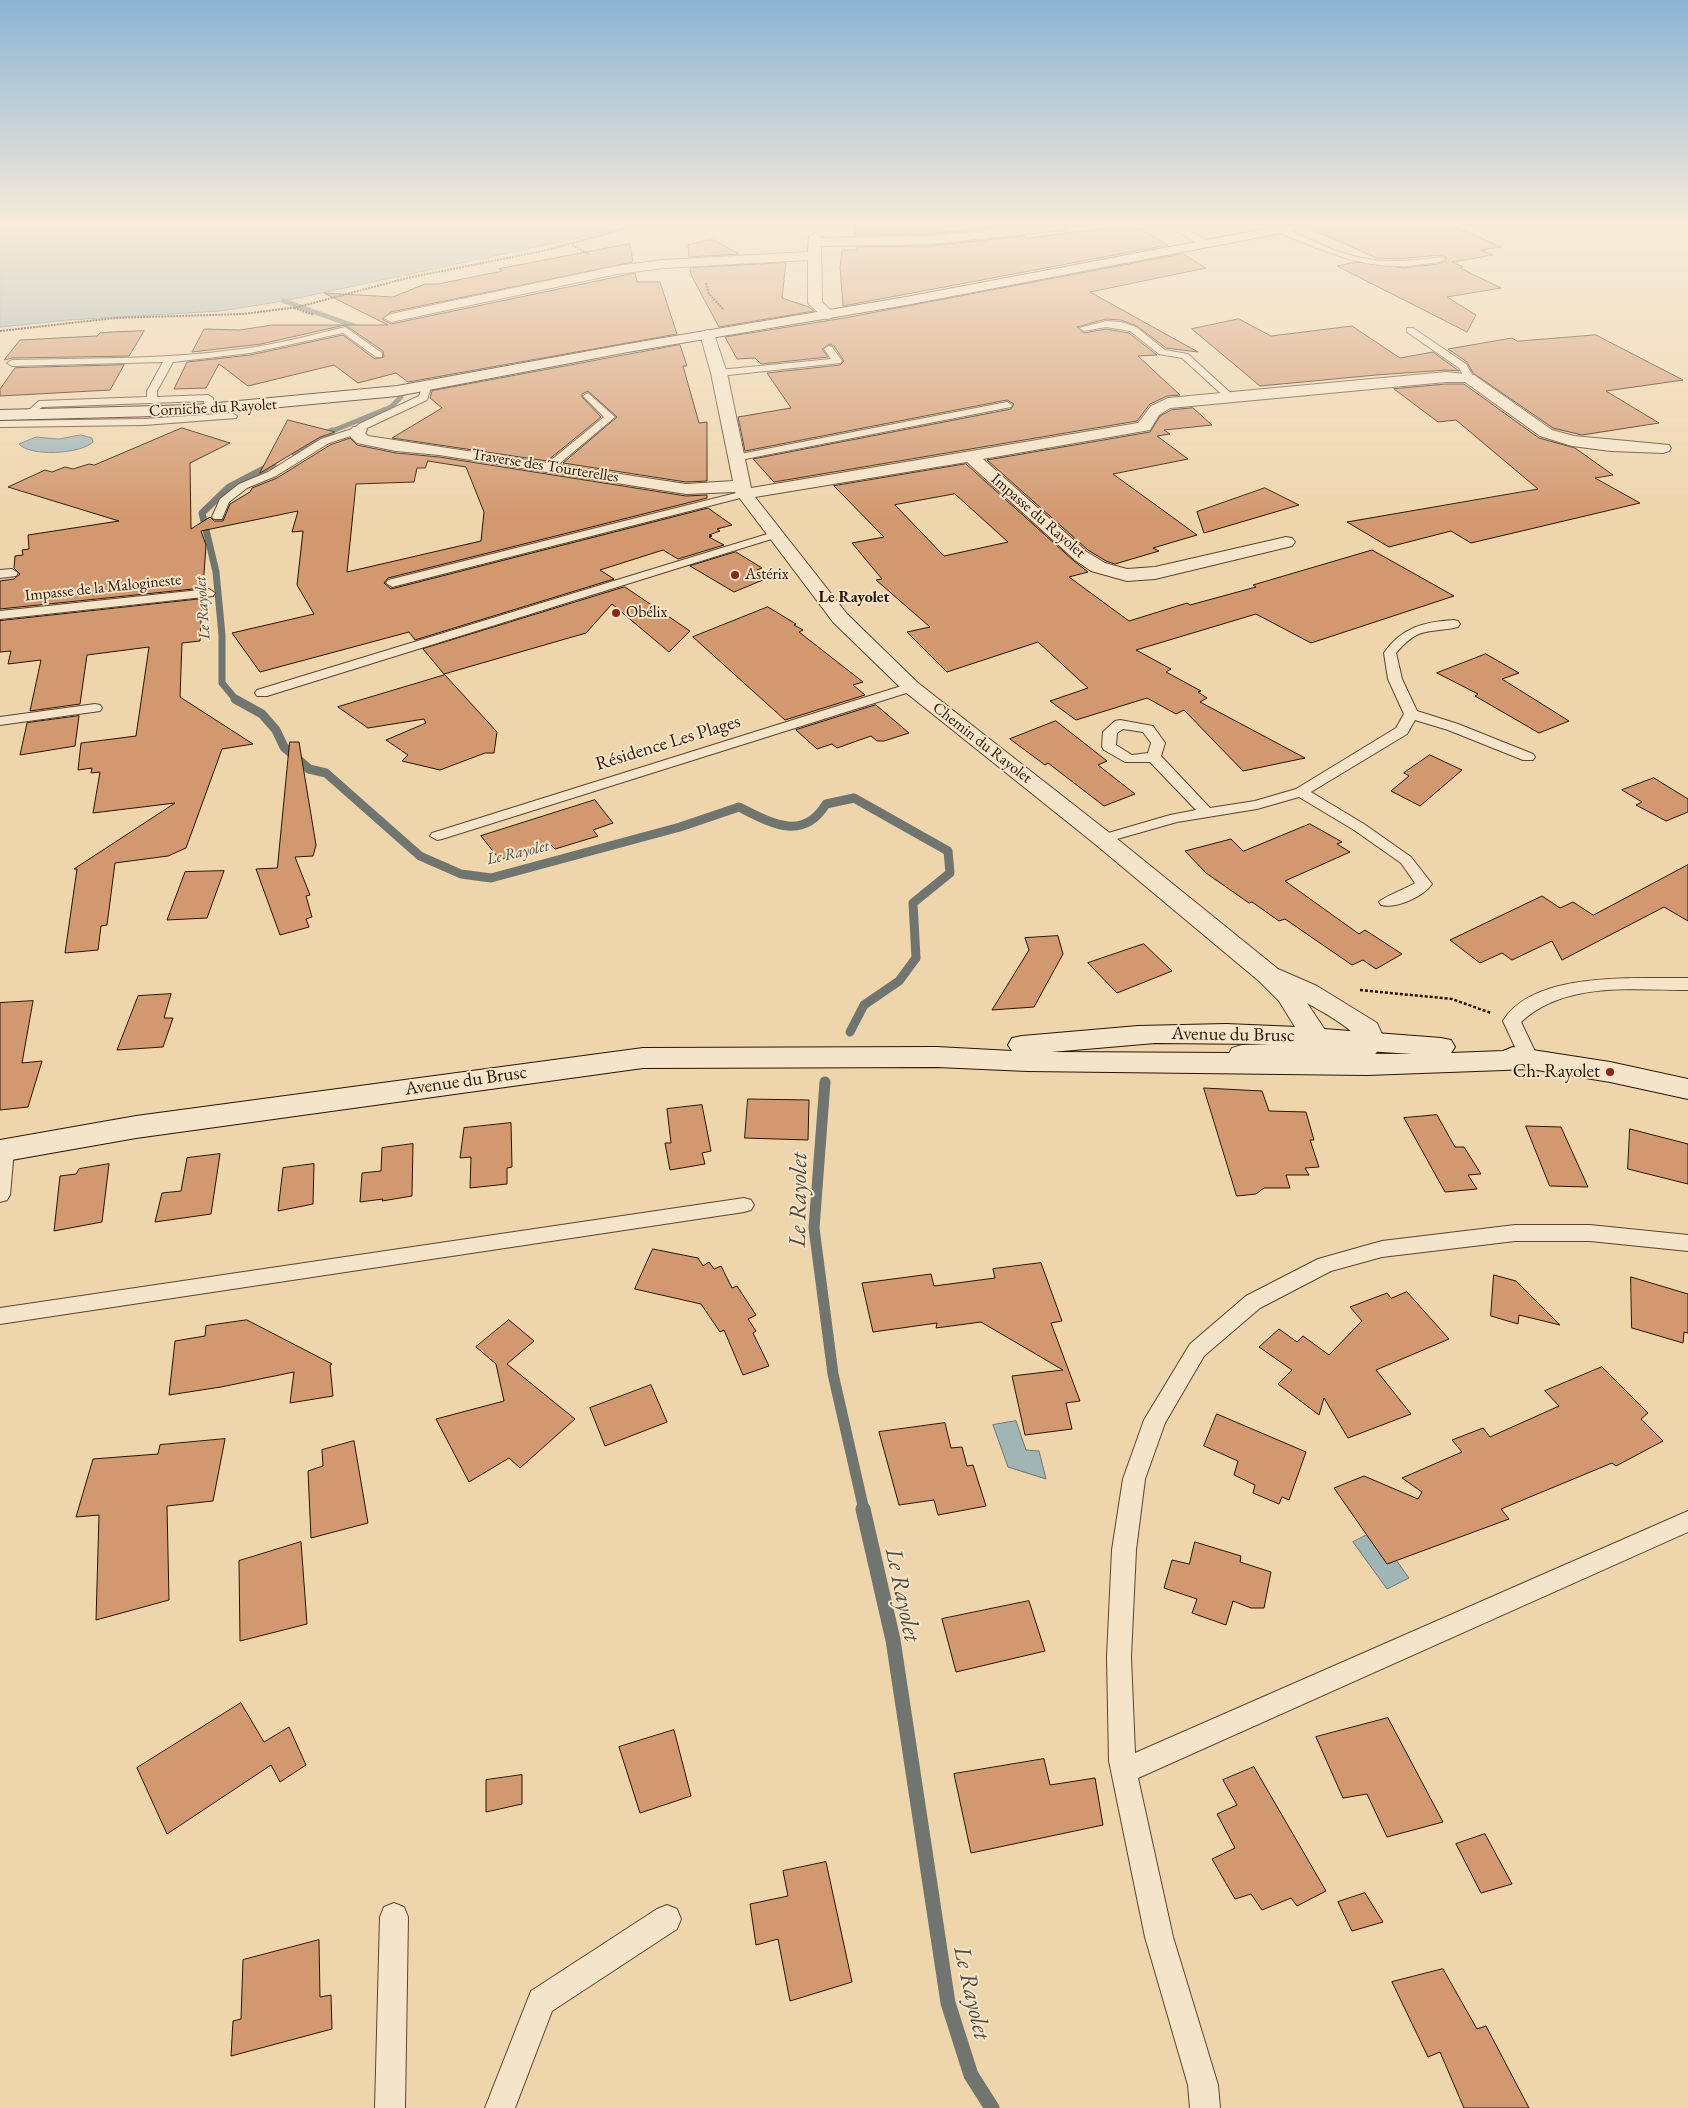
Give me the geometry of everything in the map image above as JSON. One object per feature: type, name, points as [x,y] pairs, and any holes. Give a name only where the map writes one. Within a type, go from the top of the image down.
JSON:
[{"type":"street","name":"Corniche du Rayolet","points":[[0,415],[235,408],[347,398],[426,387],[766,324]]},
{"type":"street","name":"Chemin du Rayolet","points":[[707,334],[719,374],[743,490],[774,535],[840,618],[911,688],[1104,839],[1268,975],[1288,995],[1319,1044]]},
{"type":"street","name":"Impasse du Rayolet","points":[[743,490],[970,456],[1144,427],[1160,405],[1446,377],[1468,378]]},
{"type":"street","points":[[1468,378],[1546,433],[1572,441],[1612,446],[1663,448]]},
{"type":"street","name":"Traverse des Tourterelles","points":[[359,430],[356,434],[363,440],[372,442],[686,489],[743,490]]},
{"type":"street","name":"Impasse du Rayolet","points":[[970,456],[1081,556],[1098,567],[1127,574],[1155,573],[1286,542]]},
{"type":"street","points":[[1268,975],[1308,992],[1367,1030],[1369,1053]]},
{"type":"street","name":"Avenue du Brusc","points":[[936,1057],[1015,1046],[1155,1034],[1217,1034],[1319,1044],[1369,1053]]},
{"type":"street","points":[[1145,1062],[1319,1044]]},
{"type":"street","name":"Avenue du Brusc","points":[[2,1151],[136,1127],[543,1070],[643,1058],[936,1057],[1027,1061],[1145,1062],[1369,1053],[1530,1060],[1610,1072],[1688,1089]]},
{"type":"lane","points":[[1084,328],[1104,324]]},
{"type":"lane","points":[[1112,324],[1133,329],[1162,352],[1185,356],[1231,398]]},
{"type":"lane","points":[[12,363],[170,359],[253,350],[345,330],[379,355]]},
{"type":"lane","points":[[1410,330],[1464,366],[1468,378]]},
{"type":"lane","points":[[719,374],[836,361],[829,349]]},
{"type":"lane","points":[[152,400],[152,391],[170,359]]},
{"type":"lane","points":[[218,517],[224,501],[242,486],[272,474],[325,441],[359,430],[363,426],[424,398],[426,387]]},
{"type":"lane","points":[[549,467],[610,418],[588,396]]},
{"type":"lane","points":[[28,415],[39,404],[208,398],[209,404]]},
{"type":"lane","points":[[735,458],[1007,405]]},
{"type":"lane","points":[[0,424],[144,422],[232,416]]},
{"type":"lane","points":[[392,583],[743,490]]},
{"type":"lane","points":[[262,693],[774,535]]},
{"type":"lane","name":"Impasse de la Malogineste","points":[[0,615],[209,593]]},
{"type":"lane","points":[[1104,839],[1175,818],[1257,806],[1301,792],[1402,731],[1410,714],[1396,679],[1390,652],[1404,634],[1427,625],[1454,624]]},
{"type":"lane","name":"Résidence Les Plages","points":[[437,836],[911,688]]},
{"type":"lane","points":[[0,721],[95,708]]},
{"type":"lane","points":[[1410,714],[1454,727],[1528,758]]},
{"type":"lane","points":[[1154,757],[1207,813]]},
{"type":"lane","points":[[1301,792],[1406,860],[1424,884],[1408,895],[1386,902]]},
{"type":"lane","points":[[1530,1060],[1512,1021],[1524,1009],[1556,993],[1609,986],[1688,984]]},
{"type":"lane","points":[[0,1195],[2,1151]]},
{"type":"lane","points":[[0,1316],[744,1205]]},
{"type":"lane","points":[[1205,2108],[1203,2085],[1159,1938],[1124,1771],[1119,1657],[1124,1550],[1134,1479],[1155,1420],[1197,1350],[1253,1302],[1325,1266],[1382,1250],[1515,1234],[1590,1233],[1688,1244]]},
{"type":"lane","points":[[1124,1771],[1688,1521]]},
{"type":"lane","points":[[390,2108],[394,1918]]},
{"type":"lane","points":[[500,2108],[541,2001],[666,1919]]},
{"type":"path","points":[[0,331],[59,324]]},
{"type":"path","points":[[1308,992],[1325,985],[1452,999],[1512,1021]]},
{"type":"shaded area","points":[[0,324],[26,324],[0,327]]},
{"type":"shaded area","points":[[81,435],[92,438],[93,442],[78,449],[56,452],[34,451],[19,444],[36,437],[58,439]]},
{"type":"shaded area","points":[[1016,1421],[1026,1450],[1039,1451],[1046,1479],[1008,1467],[993,1425]]},
{"type":"shaded area","points":[[1375,1531],[1409,1578],[1387,1589],[1353,1542]]},
{"type":"building","points":[[674,324],[677,334],[408,382],[396,373],[358,383],[334,365],[248,386],[219,364],[206,388],[174,389],[187,362],[250,355],[343,335],[375,359],[384,357],[383,351],[345,325]]},
{"type":"building","points":[[718,324],[735,324],[719,327]]},
{"type":"building","points":[[804,324],[1087,324],[1077,327],[1084,333],[1106,329],[1129,333],[1157,355],[1138,356],[1180,395],[1167,396],[1150,404],[1137,421],[774,482],[753,459],[1011,409],[1014,404],[1007,400],[745,451],[738,417],[791,408],[767,373],[840,365],[844,361],[834,346],[830,344],[822,349],[828,357],[761,364],[755,358],[737,359],[725,337]]},
{"type":"building","points":[[1133,324],[1148,324],[1198,352],[1166,348]]},
{"type":"building","points":[[1214,324],[1249,324],[1271,336],[1352,326],[1400,358],[1433,352],[1459,371],[1446,370],[1376,375],[1260,386],[1192,329]]},
{"type":"building","points":[[1452,324],[1471,324],[1467,332]]},
{"type":"building","points":[[272,325],[345,325],[261,344],[192,352],[204,329],[240,330]]},
{"type":"building","points":[[144,331],[129,356],[12,358],[4,360],[20,340],[97,336],[100,333]]},
{"type":"building","points":[[1596,335],[1683,380],[1606,391],[1659,423],[1582,435],[1553,428],[1473,373],[1467,362],[1448,349],[1512,338],[1517,341]]},
{"type":"building","points":[[680,345],[687,366],[683,366],[699,423],[707,422],[707,481],[686,482],[563,463],[617,417],[588,391],[582,394],[582,397],[601,417],[547,461],[392,438],[442,408],[430,398],[432,391]]},
{"type":"building","points":[[124,365],[110,390],[0,396],[0,389],[15,368]]},
{"type":"building","points":[[1464,384],[1539,438],[1575,448],[1613,475],[1595,478],[1640,503],[1471,543],[1451,531],[1389,547],[1347,522],[1538,489],[1456,420],[1438,422],[1394,389]]},
{"type":"building","points":[[1193,408],[1212,425],[1164,430],[1170,434],[1157,436],[1188,459],[1113,474],[1197,535],[1153,548],[1159,551],[1115,564],[1088,550],[987,460],[1150,432],[1160,416],[1171,410]]},
{"type":"building","points":[[288,420],[335,432],[320,437],[260,473]]},
{"type":"building","points":[[182,428],[230,443],[190,463],[191,529],[210,517],[214,521],[223,521],[230,504],[250,492],[252,488],[277,478],[330,445],[350,438],[357,445],[396,453],[439,457],[686,496],[707,495],[707,498],[388,578],[384,583],[391,589],[708,508],[732,525],[717,529],[720,531],[709,535],[712,536],[709,537],[724,545],[678,559],[663,550],[600,570],[614,579],[415,640],[409,632],[260,672],[232,633],[314,614],[297,585],[303,531],[292,532],[298,511],[201,531],[206,545],[203,588],[0,609],[0,581],[14,579],[20,574],[14,568],[15,556],[23,555],[22,550],[29,549],[28,535],[119,521],[8,487],[45,470],[52,472],[65,467],[73,469],[89,464],[94,465]],"holes":[[[428,461],[466,467],[484,512],[481,541],[347,572],[356,484],[414,482],[417,468],[425,468]]]},
{"type":"building","points":[[966,464],[1088,572],[1069,577],[1129,621],[1187,603],[1190,605],[1256,587],[1253,585],[1372,550],[1454,596],[1311,643],[1256,614],[1136,650],[1171,669],[1166,672],[1201,691],[1198,692],[1207,698],[1200,702],[1305,758],[1243,771],[1184,710],[1176,714],[1147,698],[1076,720],[1050,701],[1088,688],[1038,642],[947,672],[907,632],[930,627],[876,580],[882,579],[852,543],[884,537],[834,486]],"holes":[[[955,494],[1008,542],[944,556],[895,505]]]},
{"type":"building","points":[[1265,488],[1299,505],[1204,533],[1197,512]]},
{"type":"building","name":"Astérix","points":[[736,552],[762,568],[757,570],[770,577],[734,592],[690,566]]},
{"type":"building","points":[[625,587],[690,631],[669,652],[612,604],[586,633],[444,674],[423,649]]},
{"type":"building","points":[[202,599],[200,641],[182,643],[180,697],[253,744],[222,749],[186,848],[168,856],[115,863],[107,925],[101,926],[98,950],[65,953],[77,869],[74,869],[175,803],[93,813],[100,772],[91,773],[92,768],[78,770],[81,743],[136,736],[149,647],[87,655],[80,704],[30,711],[41,660],[8,664],[11,651],[0,652],[0,621]]},
{"type":"building","points":[[768,607],[796,624],[794,625],[803,630],[799,632],[863,682],[853,685],[865,695],[785,720],[693,637]]},
{"type":"building","points":[[1486,654],[1519,673],[1502,679],[1569,721],[1539,733],[1475,696],[1478,694],[1437,673]]},
{"type":"building","points":[[445,675],[497,732],[494,753],[485,753],[440,770],[402,761],[408,755],[386,740],[426,723],[424,719],[368,728],[338,707]]},
{"type":"building","points":[[876,705],[909,733],[884,741],[877,741],[871,736],[837,748],[832,744],[817,749],[796,730]]},
{"type":"building","points":[[79,716],[75,746],[20,755],[27,723]]},
{"type":"building","points":[[1056,721],[1107,761],[1098,765],[1135,794],[1104,806],[1048,763],[1045,765],[1010,739]]},
{"type":"building","points":[[290,742],[299,742],[316,845],[313,856],[295,857],[310,895],[306,896],[312,917],[306,919],[309,927],[280,935],[256,869],[277,868]]},
{"type":"building","points":[[1430,755],[1462,770],[1420,806],[1391,791],[1409,776],[1404,773]]},
{"type":"building","points":[[1654,778],[1688,799],[1688,812],[1666,821],[1636,805],[1642,802],[1622,790]]},
{"type":"building","points":[[595,800],[613,823],[593,830],[598,836],[555,849],[550,844],[500,860],[481,836]]},
{"type":"building","points":[[1310,824],[1342,842],[1337,844],[1350,852],[1285,881],[1359,934],[1365,930],[1402,954],[1376,969],[1363,960],[1352,965],[1285,919],[1279,921],[1252,902],[1249,903],[1206,873],[1185,851],[1231,839],[1243,851]]},
{"type":"building","points":[[1688,865],[1688,921],[1664,907],[1562,960],[1552,941],[1512,960],[1502,953],[1480,963],[1450,940],[1542,896],[1560,908],[1573,902],[1593,915]]},
{"type":"building","points":[[224,871],[207,918],[167,920],[185,872]]},
{"type":"building","points":[[1058,936],[1063,954],[1034,1007],[992,1010],[1029,950],[1025,938]]},
{"type":"building","points":[[1144,944],[1172,971],[1117,993],[1088,963]]},
{"type":"building","points":[[171,994],[164,1018],[173,1018],[163,1047],[117,1050],[138,996]]},
{"type":"building","points":[[33,1001],[22,1063],[42,1061],[28,1107],[0,1110],[0,1003]]},
{"type":"building","points":[[1204,1088],[1262,1091],[1269,1111],[1306,1112],[1314,1140],[1310,1140],[1319,1167],[1305,1168],[1309,1175],[1286,1175],[1290,1188],[1264,1188],[1256,1194],[1237,1196]]},
{"type":"building","points":[[748,1099],[809,1100],[808,1140],[745,1138]]},
{"type":"building","points":[[702,1105],[711,1151],[702,1153],[705,1164],[670,1170],[665,1143],[671,1143],[667,1109]]},
{"type":"building","points":[[1437,1115],[1455,1147],[1464,1147],[1481,1174],[1468,1175],[1477,1189],[1445,1192],[1404,1118]]},
{"type":"building","points":[[511,1123],[512,1167],[507,1168],[507,1184],[470,1188],[471,1157],[460,1158],[464,1128]]},
{"type":"building","points":[[1526,1126],[1561,1127],[1588,1187],[1550,1186]]},
{"type":"building","points":[[1630,1129],[1688,1144],[1688,1184],[1628,1169]]},
{"type":"building","points":[[413,1144],[412,1196],[382,1201],[383,1199],[360,1202],[362,1173],[381,1171],[382,1148]]},
{"type":"building","points":[[220,1154],[211,1214],[155,1222],[162,1193],[181,1191],[187,1158]]},
{"type":"building","points":[[109,1164],[102,1222],[54,1231],[60,1176],[76,1174],[79,1169]]},
{"type":"building","points":[[314,1164],[313,1204],[278,1211],[283,1168]]},
{"type":"building","points":[[653,1249],[698,1258],[703,1266],[709,1262],[714,1269],[721,1266],[732,1288],[737,1286],[756,1315],[748,1319],[756,1331],[753,1333],[769,1366],[743,1375],[724,1330],[720,1332],[701,1304],[635,1289]]},
{"type":"building","points":[[1041,1263],[1062,1321],[1051,1323],[1080,1401],[1066,1403],[1072,1429],[1025,1435],[1012,1376],[1063,1370],[981,1322],[936,1328],[937,1323],[873,1332],[862,1283],[931,1274],[934,1286],[995,1278],[993,1269]]},
{"type":"building","points":[[1494,1275],[1516,1281],[1560,1325],[1519,1315],[1518,1324],[1491,1316]]},
{"type":"building","points":[[1631,1277],[1688,1294],[1688,1333],[1684,1332],[1683,1343],[1632,1328]]},
{"type":"building","points":[[1407,1292],[1449,1339],[1376,1370],[1411,1414],[1348,1438],[1324,1398],[1319,1415],[1278,1384],[1292,1370],[1259,1347],[1279,1329],[1297,1342],[1303,1336],[1329,1355],[1362,1321],[1350,1307],[1387,1293],[1391,1298]]},
{"type":"building","points":[[247,1320],[332,1364],[330,1365],[333,1396],[290,1403],[294,1372],[221,1387],[169,1395],[175,1341],[205,1336],[206,1326]]},
{"type":"building","points":[[509,1320],[534,1341],[507,1364],[575,1419],[520,1468],[509,1458],[469,1482],[436,1419],[504,1401],[496,1364],[476,1347]]},
{"type":"building","points":[[1602,1367],[1648,1413],[1641,1419],[1663,1441],[1616,1466],[1612,1463],[1501,1509],[1509,1519],[1387,1564],[1334,1488],[1364,1476],[1418,1499],[1422,1492],[1402,1478],[1462,1452],[1452,1440],[1483,1428],[1490,1437],[1559,1406],[1545,1391]]},
{"type":"building","points":[[651,1385],[667,1422],[605,1446],[590,1408]]},
{"type":"building","points":[[1217,1414],[1306,1452],[1289,1500],[1282,1497],[1279,1504],[1253,1493],[1255,1485],[1234,1475],[1238,1461],[1204,1446]]},
{"type":"building","points":[[945,1423],[951,1448],[962,1447],[967,1466],[973,1465],[986,1506],[938,1515],[934,1500],[899,1505],[879,1432]]},
{"type":"building","points":[[225,1439],[213,1501],[167,1506],[169,1600],[96,1620],[99,1515],[76,1517],[93,1459],[158,1454],[160,1445]]},
{"type":"building","points":[[354,1441],[368,1523],[311,1538],[308,1471],[323,1466],[322,1450]]},
{"type":"building","points":[[301,1542],[307,1624],[240,1641],[239,1561]]},
{"type":"building","points":[[1195,1542],[1241,1556],[1240,1562],[1271,1572],[1264,1608],[1251,1608],[1233,1601],[1226,1625],[1192,1613],[1197,1599],[1164,1588],[1172,1560],[1189,1564]]},
{"type":"building","points":[[1029,1601],[1045,1651],[956,1672],[942,1619]]},
{"type":"building","points":[[241,1703],[264,1742],[289,1727],[306,1765],[280,1782],[271,1765],[167,1834],[137,1768]]},
{"type":"building","points":[[1388,1718],[1443,1822],[1387,1837],[1367,1794],[1343,1798],[1316,1737]]},
{"type":"building","points":[[674,1730],[691,1796],[640,1813],[619,1747]]},
{"type":"building","points":[[1044,1759],[1050,1785],[1095,1778],[1103,1825],[971,1853],[954,1774]]},
{"type":"building","points":[[1254,1767],[1326,1891],[1297,1906],[1291,1898],[1262,1910],[1251,1894],[1235,1899],[1212,1859],[1235,1848],[1217,1814],[1237,1805],[1223,1780]]},
{"type":"building","points":[[522,1775],[522,1804],[486,1812],[486,1780]]},
{"type":"building","points":[[1485,1834],[1512,1884],[1481,1893],[1456,1844]]},
{"type":"building","points":[[826,1862],[852,1982],[790,2001],[778,1939],[756,1945],[750,1904],[788,1896],[783,1871]]},
{"type":"building","points":[[1365,1893],[1383,1922],[1352,1931],[1338,1902]]},
{"type":"building","points":[[319,1940],[320,1997],[331,1995],[332,2029],[231,2056],[233,2021],[241,2019],[243,1960]]},
{"type":"building","points":[[1443,1969],[1477,2029],[1486,2026],[1529,2108],[1464,2108],[1440,2052],[1428,2057],[1392,1982]]},
{"type":"waterway","name":"Le Rayolet","points":[[349,324],[368,331]]},
{"type":"waterway","name":"Le Rayolet","points":[[331,432],[391,407],[401,397]]},
{"type":"waterway","name":"Le Rayolet","points":[[294,452],[331,432]]},
{"type":"waterway","name":"Le Rayolet","points":[[236,699],[222,683],[222,635],[216,572],[202,513],[229,487],[273,464]]},
{"type":"waterway","name":"Le Rayolet","points":[[236,699],[262,714],[276,730],[284,747],[309,769],[326,773],[420,856],[461,874],[491,878],[680,827],[739,807],[775,823],[797,826],[807,823],[817,816],[826,804],[854,798],[948,851],[950,873],[913,903],[916,958],[899,981],[864,1005],[850,1032]]},
{"type":"waterway","name":"Le Rayolet","points":[[825,1082],[814,1228],[833,1374],[864,1510]]},
{"type":"waterway","name":"Le Rayolet","points":[[863,1509],[893,1640],[948,2003],[971,2075],[992,2108]]},
{"type":"place","name":"Astérix","points":[[735,575]]},
{"type":"place","name":"Obélix","points":[[616,613]]},
{"type":"place","name":"Ch. Rayolet","points":[[1610,1072]]},
{"type":"district","name":"Le Rayolet","points":[[854,598]]}]
